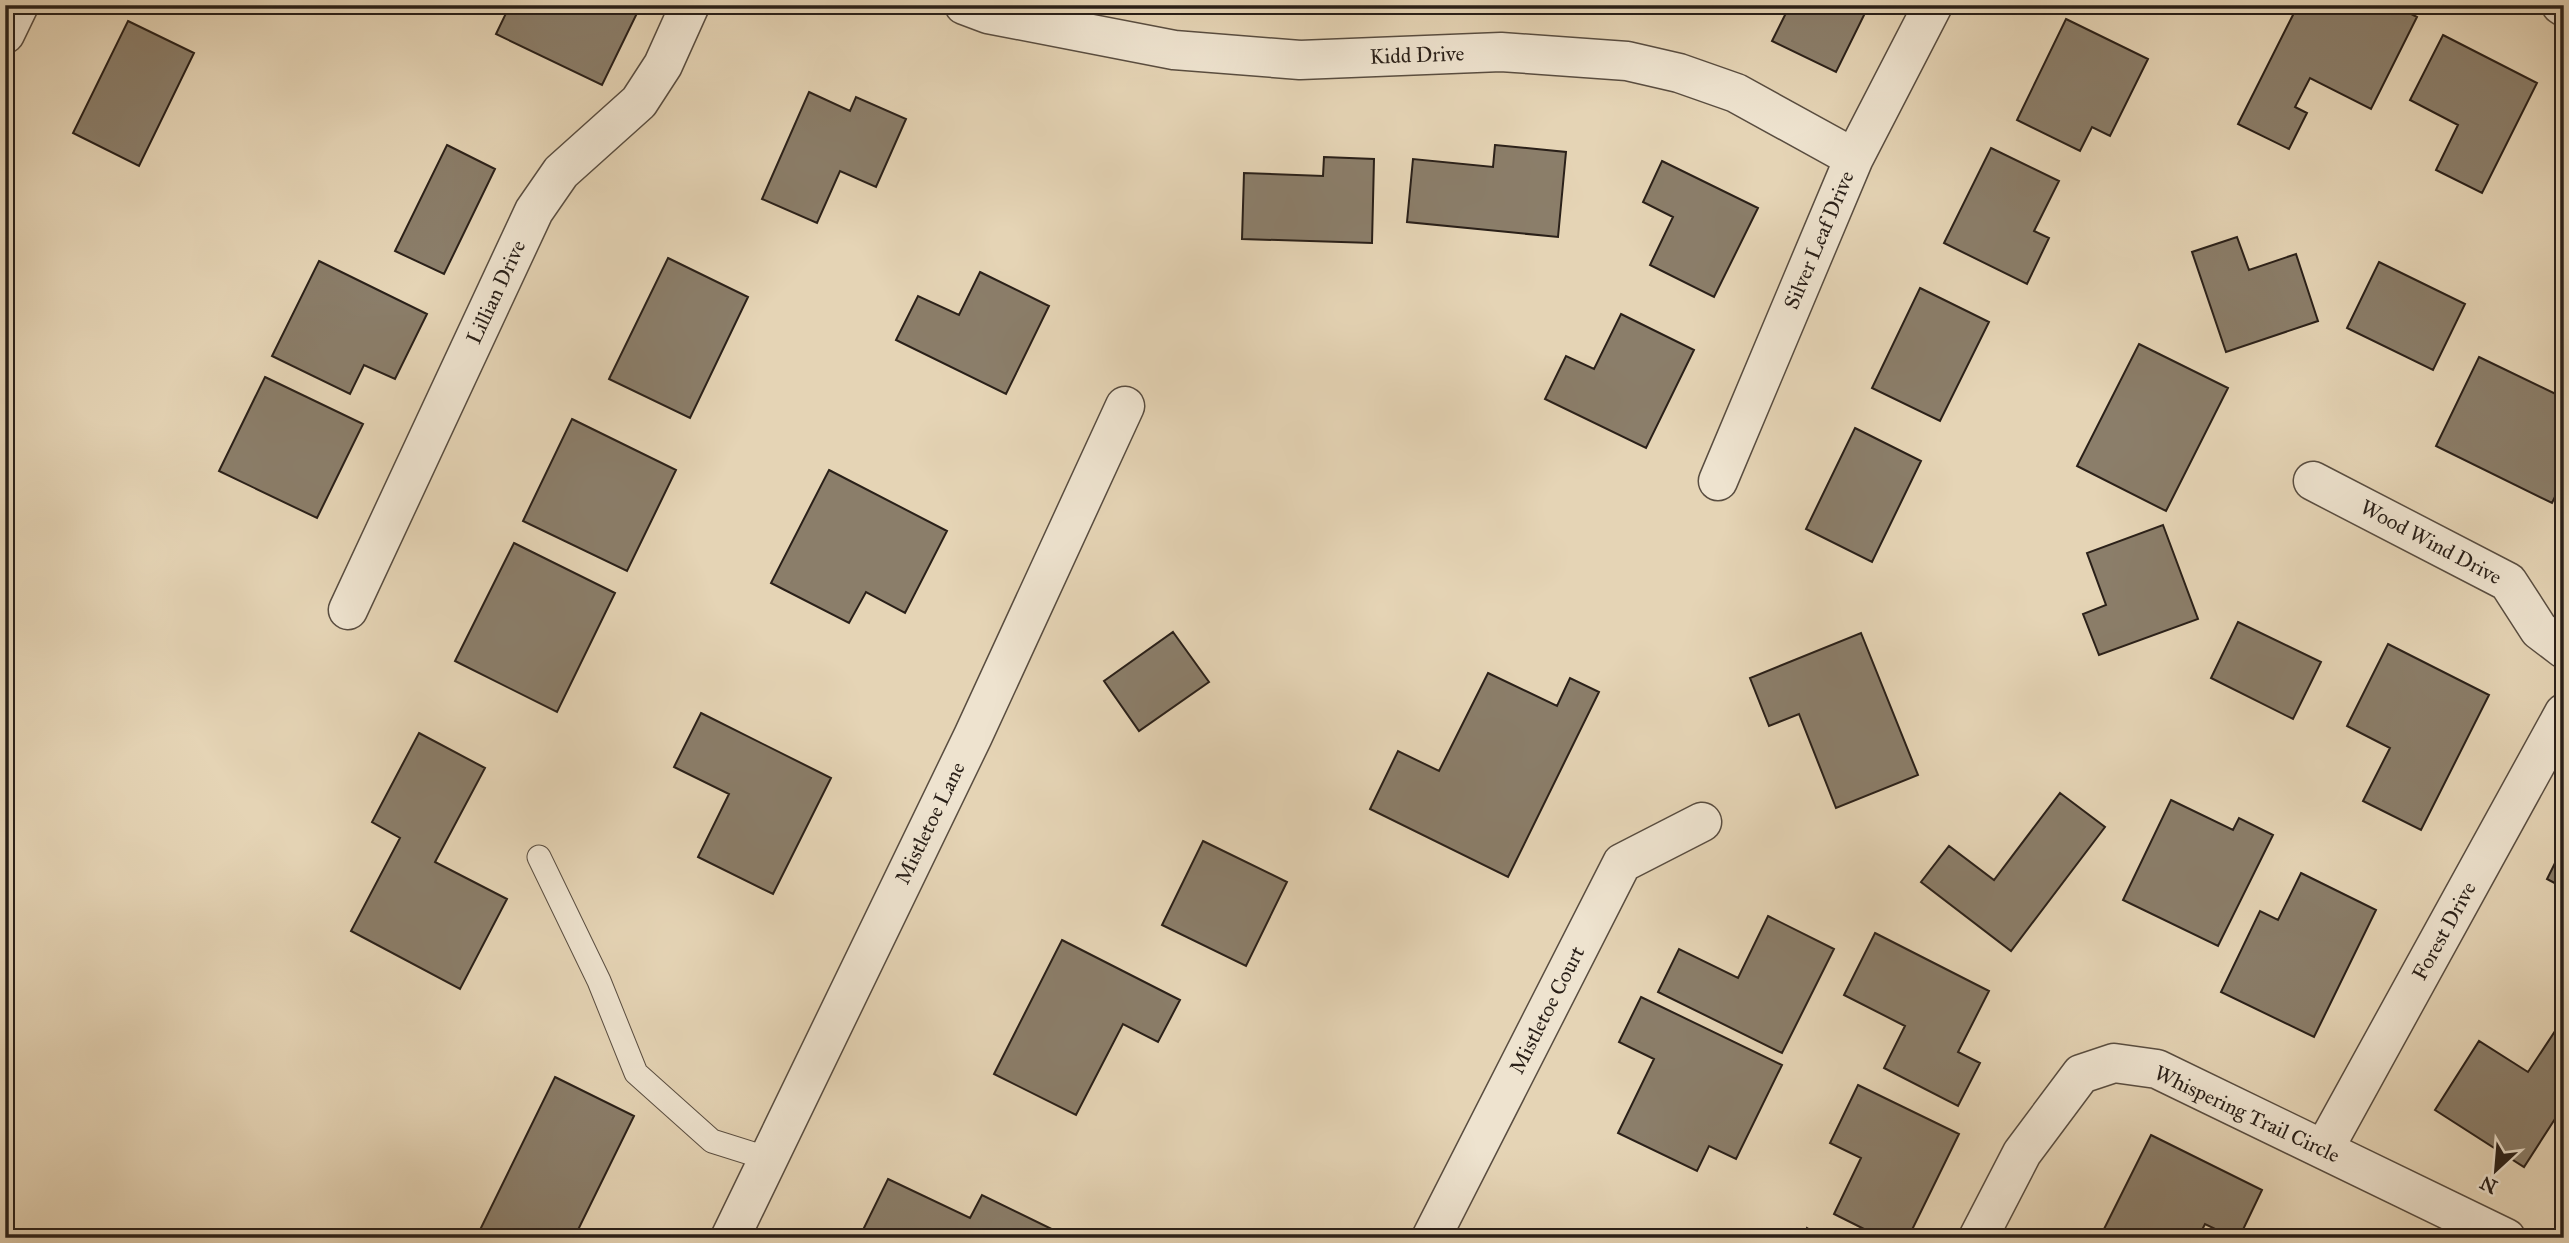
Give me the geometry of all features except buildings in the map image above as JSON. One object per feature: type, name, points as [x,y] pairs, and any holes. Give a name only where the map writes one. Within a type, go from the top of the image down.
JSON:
[{"type":"street","points":[[5,34],[19,5]]},
{"type":"street","name":"Lillian Drive","points":[[348,610],[534,211],[561,172],[639,102],[663,65],[690,5]]},
{"type":"street","name":"Kidd Drive","points":[[964,5],[988,14],[1174,50],[1300,60],[1501,52],[1627,61],[1679,73],[1736,93],[1854,158]]},
{"type":"street","name":"Silver Leaf Drive","points":[[1718,481],[1854,158],[1933,5]]},
{"type":"street","name":"Mistletoe Lane","points":[[730,1238],[973,736],[1125,406]]},
{"type":"street","name":"Wood Wind Drive","points":[[2313,481],[2508,582],[2539,630],[2564,649]]},
{"type":"street","name":"Forest Drive","points":[[2324,1149],[2564,713]]},
{"type":"street","name":"Mistletoe Court","points":[[1430,1238],[1622,863],[1702,822]]},
{"type":"street","name":"Whispering Trail Circle","points":[[1978,1238],[2022,1153],[2056,1105],[2081,1074],[2114,1063],[2157,1069],[2506,1238]]},
{"type":"lane","points":[[539,857],[599,981],[636,1073],[712,1141],[769,1159]]}]
